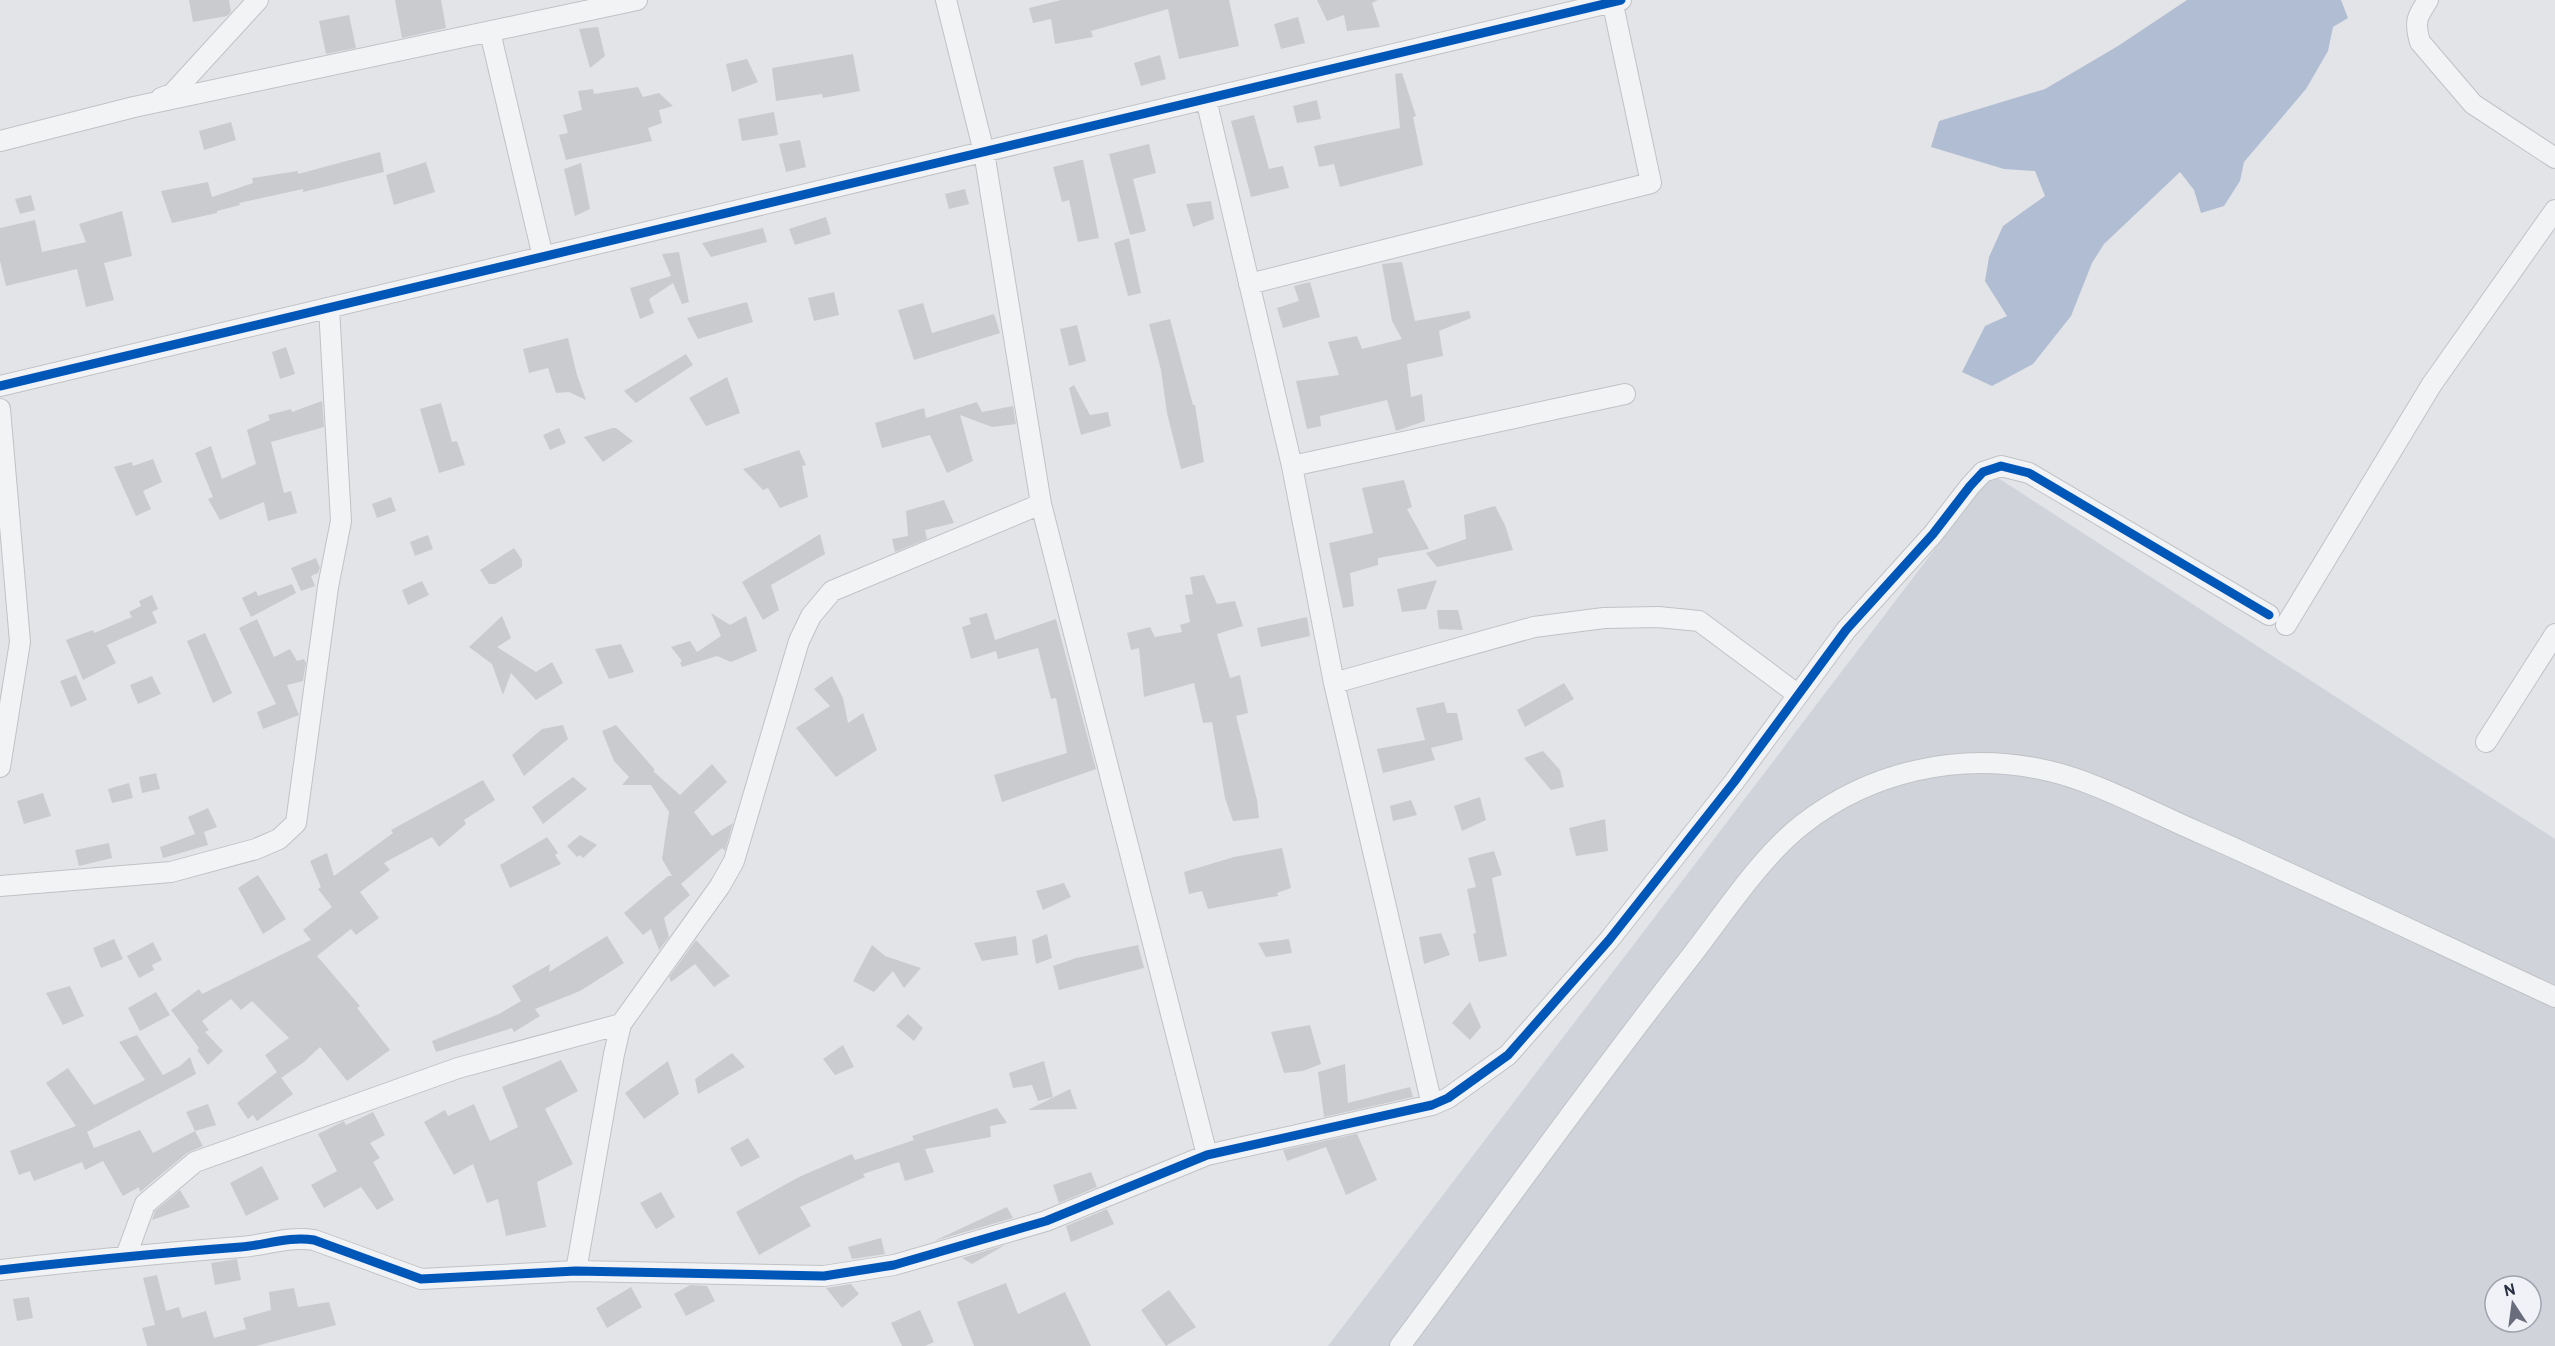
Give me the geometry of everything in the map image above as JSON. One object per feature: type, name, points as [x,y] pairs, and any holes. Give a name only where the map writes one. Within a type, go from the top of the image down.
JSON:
[{"type":"street","points":[[135,107],[172,94],[258,0]]},
{"type":"street","points":[[0,141],[135,107],[490,32],[595,4],[637,0]]},
{"type":"street","points":[[946,0],[984,152],[1041,504],[1207,1155]]},
{"type":"street","points":[[2428,0],[2417,18],[2416,30],[2420,42],[2427,51],[2474,104],[2555,158]]},
{"type":"street","points":[[0,386],[1615,1],[1651,183],[1249,284]]},
{"type":"street","points":[[490,32],[543,257]]},
{"type":"street","points":[[1206,99],[1292,466],[1334,682],[1432,1105]]},
{"type":"street","points":[[0,1270],[126,1256],[259,1245],[297,1237],[314,1240],[421,1279],[576,1271],[824,1276],[894,1265],[1046,1221],[1207,1155],[1432,1105],[1448,1098],[1477,1079],[1516,1046],[1623,921],[1734,782],[1846,630],[1932,534],[1983,472],[2001,466],[2029,473],[2277,620],[2432,384],[2555,210]]},
{"type":"street","points":[[0,886],[171,872],[256,849],[279,839],[296,823],[328,587],[341,521],[329,308]]},
{"type":"street","points":[[1292,466],[1625,394]]},
{"type":"street","points":[[0,409],[20,642],[0,767]]},
{"type":"street","points":[[576,1271],[621,1024],[720,886],[734,861],[799,640],[811,616],[832,591],[1041,504]]},
{"type":"street","points":[[1334,682],[1534,627],[1604,618],[1658,616],[1699,621],[1797,694]]},
{"type":"street","points":[[2486,742],[2555,634]]},
{"type":"street","points":[[1400,1346],[1646,1013],[1774,850],[1801,825],[1836,803],[1856,792],[1905,773],[1935,765],[1987,762],[2042,769],[2070,776],[2217,841],[2555,997]]},
{"type":"street","points":[[126,1256],[145,1204],[195,1162],[458,1068],[621,1024]]},
{"type":"shaded area","points":[[1992,474],[2555,839],[2555,1346],[1328,1346]]},
{"type":"water","points":[[2187,0],[2341,0],[2348,18],[2333,27],[2328,51],[2306,89],[2244,162],[2240,181],[2224,206],[2201,213],[2194,190],[2180,172],[2104,244],[2092,263],[2071,316],[2033,364],[1992,386],[1962,372],[1985,326],[2007,316],[1985,281],[1989,257],[2003,226],[2045,196],[2035,171],[2004,169],[1931,147],[1939,121],[2045,89],[2118,46]]},
{"type":"building","points":[[189,0],[229,0],[231,12],[227,16],[193,22]]},
{"type":"building","points":[[395,0],[441,0],[446,28],[402,38]]},
{"type":"building","points":[[1061,0],[1229,0],[1239,46],[1179,59],[1168,9],[1091,31],[1093,37],[1055,44],[1051,19],[1033,23],[1029,8]]},
{"type":"building","points":[[1317,0],[1378,0],[1372,3],[1380,27],[1347,31],[1344,15],[1327,21]]},
{"type":"building","points":[[349,15],[356,48],[326,54],[319,21]]},
{"type":"building","points":[[1298,17],[1305,43],[1281,49],[1274,24]]},
{"type":"building","points":[[598,27],[605,56],[590,68],[579,29]]},
{"type":"building","points":[[853,54],[860,91],[823,98],[822,94],[776,101],[772,68]]},
{"type":"building","points":[[1160,55],[1166,79],[1141,86],[1134,63]]},
{"type":"building","points":[[747,59],[758,82],[732,92],[726,64]]},
{"type":"building","points":[[1402,73],[1416,116],[1413,117],[1423,165],[1340,187],[1334,164],[1319,167],[1314,146],[1400,128],[1395,74]]},
{"type":"building","points":[[638,87],[643,97],[659,93],[673,106],[659,110],[662,123],[648,128],[652,141],[566,160],[559,135],[568,133],[563,115],[582,110],[578,91],[593,89],[594,94]]},
{"type":"building","points":[[1317,100],[1321,119],[1297,123],[1293,106]]},
{"type":"building","points":[[774,112],[778,135],[742,141],[738,119]]},
{"type":"building","points":[[1254,115],[1269,169],[1283,166],[1289,188],[1251,197],[1231,121]]},
{"type":"building","points":[[231,122],[236,140],[204,150],[199,131]]},
{"type":"building","points":[[800,140],[806,167],[786,172],[779,144]]},
{"type":"building","points":[[1149,144],[1156,173],[1133,179],[1146,231],[1130,235],[1109,154]]},
{"type":"building","points":[[380,152],[384,172],[303,192],[303,189],[239,203],[240,205],[217,211],[217,213],[172,223],[161,191],[208,182],[212,197],[253,183],[252,178],[298,171],[298,174]]},
{"type":"building","points":[[1083,160],[1099,238],[1078,242],[1069,200],[1062,202],[1053,167]]},
{"type":"building","points":[[426,162],[435,192],[394,205],[386,175]]},
{"type":"building","points":[[581,163],[590,209],[575,216],[564,169]]},
{"type":"building","points":[[965,189],[969,204],[949,209],[945,194]]},
{"type":"building","points":[[31,195],[35,210],[20,214],[15,199]]},
{"type":"building","points":[[1211,201],[1214,219],[1193,227],[1186,204]]},
{"type":"building","points":[[122,211],[132,256],[104,263],[114,300],[86,307],[77,269],[6,286],[0,261],[0,228],[35,220],[42,252],[86,242],[79,224]]},
{"type":"building","points":[[826,217],[831,234],[795,245],[789,229]]},
{"type":"building","points":[[763,228],[767,242],[711,257],[702,243]]},
{"type":"building","points":[[1129,238],[1141,293],[1128,296],[1114,243]]},
{"type":"building","points":[[679,252],[689,302],[682,304],[673,283],[649,299],[654,313],[640,319],[630,288],[671,276],[662,254]]},
{"type":"building","points":[[1402,262],[1415,321],[1469,311],[1471,318],[1439,331],[1443,356],[1407,364],[1411,397],[1422,394],[1425,421],[1396,431],[1387,400],[1320,416],[1321,426],[1307,429],[1296,381],[1339,375],[1328,342],[1357,336],[1362,349],[1402,339],[1392,321],[1382,264]]},
{"type":"building","points":[[1310,282],[1320,317],[1283,328],[1277,308],[1299,301],[1294,286]]},
{"type":"building","points":[[834,292],[839,315],[814,321],[808,298]]},
{"type":"building","points":[[747,302],[753,322],[698,339],[687,318]]},
{"type":"building","points":[[923,303],[932,333],[994,314],[1000,333],[914,360],[898,310]]},
{"type":"building","points":[[1170,319],[1193,405],[1195,405],[1204,462],[1181,469],[1167,413],[1161,370],[1149,324]]},
{"type":"building","points":[[1077,325],[1086,361],[1069,366],[1060,329]]},
{"type":"building","points":[[568,338],[586,400],[569,392],[556,393],[548,368],[529,373],[523,349]]},
{"type":"building","points":[[286,347],[295,374],[280,379],[272,352]]},
{"type":"building","points":[[686,354],[693,365],[636,403],[624,391]]},
{"type":"building","points":[[727,377],[740,413],[706,426],[689,398]]},
{"type":"building","points":[[1074,385],[1090,415],[1108,412],[1111,426],[1081,435],[1069,388]]},
{"type":"building","points":[[322,401],[324,427],[271,442],[284,493],[291,491],[297,513],[268,521],[264,502],[220,520],[208,499],[213,497],[195,453],[211,446],[222,479],[256,464],[247,430],[270,420],[268,415],[291,409],[292,412]]},
{"type":"building","points":[[977,402],[982,412],[1013,406],[1016,424],[992,427],[960,415],[973,461],[947,473],[930,435],[882,448],[875,423],[924,408],[926,418]]},
{"type":"building","points":[[441,403],[452,442],[457,441],[465,465],[439,473],[420,409]]},
{"type":"building","points":[[559,428],[566,443],[550,450],[543,435]]},
{"type":"building","points":[[613,428],[633,441],[603,462],[584,437]]},
{"type":"building","points":[[799,450],[806,465],[802,466],[808,497],[780,508],[768,488],[763,490],[743,469]]},
{"type":"building","points":[[153,459],[162,482],[143,491],[151,509],[136,516],[114,467],[132,462],[133,466]]},
{"type":"building","points":[[1404,480],[1412,507],[1407,509],[1429,549],[1378,558],[1378,565],[1350,573],[1354,606],[1343,608],[1329,543],[1373,533],[1362,488]]},
{"type":"building","points":[[391,497],[396,511],[377,518],[372,504]]},
{"type":"building","points":[[944,500],[954,523],[925,530],[927,539],[895,552],[892,539],[908,536],[906,511]]},
{"type":"building","points":[[1495,506],[1505,525],[1513,550],[1437,567],[1426,553],[1466,539],[1464,515]]},
{"type":"building","points":[[820,534],[825,554],[771,585],[779,610],[763,620],[742,582]]},
{"type":"building","points":[[428,535],[433,549],[415,556],[410,542]]},
{"type":"building","points":[[514,548],[522,560],[522,567],[495,584],[489,584],[480,570]]},
{"type":"building","points":[[316,558],[320,568],[318,573],[311,576],[315,586],[301,591],[291,568]]},
{"type":"building","points":[[1204,575],[1217,604],[1235,601],[1243,626],[1217,634],[1230,678],[1240,675],[1248,713],[1236,716],[1257,800],[1259,818],[1233,821],[1225,798],[1212,722],[1203,723],[1194,683],[1144,697],[1139,648],[1131,650],[1127,633],[1150,627],[1155,637],[1182,632],[1180,625],[1190,622],[1185,595],[1193,594],[1190,577]]},
{"type":"building","points":[[1437,580],[1426,609],[1402,612],[1397,589]]},
{"type":"building","points":[[422,581],[429,595],[408,605],[402,590]]},
{"type":"building","points":[[292,584],[296,593],[251,617],[242,598],[256,591],[258,596]]},
{"type":"building","points":[[152,595],[158,609],[152,612],[157,623],[107,645],[116,663],[83,680],[66,640],[93,630],[94,633],[132,617],[129,612],[141,606],[139,601]]},
{"type":"building","points":[[1437,610],[1458,610],[1463,630],[1439,629]]},
{"type":"building","points":[[711,613],[730,625],[746,616],[757,651],[731,662],[717,656],[682,667],[680,663],[682,661],[671,647],[690,641],[697,652],[721,636]]},
{"type":"building","points":[[987,613],[995,640],[1056,619],[1096,769],[1002,802],[994,775],[1067,753],[1056,698],[1051,699],[1038,648],[998,659],[996,651],[971,659],[962,627],[971,624],[969,618]]},
{"type":"building","points":[[502,616],[511,638],[497,647],[536,672],[552,662],[563,683],[536,700],[511,673],[503,695],[492,664],[469,647]]},
{"type":"building","points":[[1307,617],[1310,636],[1261,647],[1257,628]]},
{"type":"building","points":[[257,619],[274,657],[290,649],[297,661],[304,659],[306,663],[303,681],[287,685],[299,715],[263,729],[257,712],[276,704],[239,628]]},
{"type":"building","points":[[205,633],[232,693],[213,703],[187,641]]},
{"type":"building","points":[[621,644],[634,672],[609,679],[595,649]]},
{"type":"building","points":[[76,675],[87,700],[71,707],[60,681]]},
{"type":"building","points":[[152,676],[161,694],[138,704],[130,685]]},
{"type":"building","points":[[832,676],[843,698],[848,723],[863,713],[877,750],[836,777],[796,728],[830,706],[814,689]]},
{"type":"building","points":[[1564,683],[1574,699],[1525,727],[1517,710]]},
{"type":"building","points":[[1444,702],[1447,713],[1457,713],[1463,740],[1431,748],[1435,760],[1383,773],[1377,749],[1425,740],[1416,708]]},
{"type":"building","points":[[563,725],[568,739],[524,776],[512,755],[542,729]]},
{"type":"building","points":[[616,725],[655,770],[653,771],[680,795],[712,764],[727,782],[694,812],[712,836],[733,823],[725,851],[722,848],[681,884],[690,895],[664,918],[669,937],[659,950],[651,929],[643,935],[624,913],[668,876],[672,876],[662,859],[669,812],[651,785],[622,785],[629,777],[614,761],[602,731]]},
{"type":"building","points":[[1543,751],[1560,770],[1564,787],[1551,790],[1524,758]]},
{"type":"building","points":[[156,773],[160,789],[142,793],[139,777]]},
{"type":"building","points":[[573,777],[587,789],[543,824],[532,807]]},
{"type":"building","points":[[483,780],[495,800],[464,820],[466,824],[439,847],[432,837],[384,863],[390,870],[360,892],[379,918],[356,935],[351,929],[317,956],[360,1006],[357,1008],[390,1050],[347,1081],[320,1047],[281,1078],[265,1055],[289,1038],[252,1001],[241,1010],[231,999],[202,1021],[209,1030],[205,1032],[223,1051],[208,1065],[197,1050],[199,1048],[171,1010],[199,989],[202,994],[311,940],[303,930],[332,907],[318,889],[321,887],[310,861],[327,853],[334,876],[393,833],[391,830]]},
{"type":"building","points":[[129,783],[133,798],[112,803],[108,789]]},
{"type":"building","points":[[43,793],[51,816],[24,824],[17,801]]},
{"type":"building","points":[[1480,797],[1486,820],[1462,831],[1454,806]]},
{"type":"building","points":[[1411,800],[1417,815],[1393,821],[1390,806]]},
{"type":"building","points":[[208,808],[217,827],[204,832],[208,845],[163,858],[160,847],[195,834],[188,817]]},
{"type":"building","points":[[1605,819],[1608,851],[1576,856],[1569,828]]},
{"type":"building","points":[[580,835],[597,845],[583,858],[580,855],[577,857],[567,846]]},
{"type":"building","points":[[547,837],[558,853],[555,855],[561,864],[510,888],[500,865]]},
{"type":"building","points":[[109,843],[112,858],[79,866],[75,850]]},
{"type":"building","points":[[1282,848],[1291,888],[1277,893],[1278,896],[1208,909],[1202,891],[1189,894],[1184,872],[1234,857]]},
{"type":"building","points":[[1494,851],[1502,875],[1492,878],[1507,956],[1479,962],[1467,889],[1476,887],[1468,858]]},
{"type":"building","points":[[258,875],[286,919],[263,934],[238,888]]},
{"type":"building","points":[[1064,883],[1071,897],[1043,910],[1036,891]]},
{"type":"building","points":[[1441,933],[1450,955],[1424,964],[1419,937]]},
{"type":"building","points":[[1047,934],[1052,958],[1036,964],[1032,940]]},
{"type":"building","points":[[607,936],[624,963],[580,991],[535,1009],[540,1016],[514,1032],[512,1028],[436,1052],[432,1041],[499,1014],[521,1001],[512,986],[550,964],[549,972]]},
{"type":"building","points":[[1016,936],[1018,955],[982,961],[974,943]]},
{"type":"building","points":[[114,939],[123,959],[101,968],[93,948]]},
{"type":"building","points":[[1289,939],[1292,953],[1266,957],[1258,943]]},
{"type":"building","points":[[696,940],[730,976],[714,987],[695,964],[671,982],[669,977]]},
{"type":"building","points":[[153,942],[162,960],[152,965],[154,970],[139,978],[127,956]]},
{"type":"building","points":[[872,945],[885,956],[921,968],[904,988],[893,971],[874,992],[853,981]]},
{"type":"building","points":[[1138,945],[1144,968],[1059,990],[1053,966],[1076,958]]},
{"type":"building","points":[[70,986],[84,1016],[63,1025],[46,993]]},
{"type":"building","points":[[156,992],[170,1015],[140,1031],[128,1008]]},
{"type":"building","points":[[1470,1002],[1481,1027],[1470,1040],[1452,1023]]},
{"type":"building","points":[[908,1014],[923,1028],[914,1041],[896,1026]]},
{"type":"building","points":[[1310,1025],[1321,1064],[1303,1071],[1284,1073],[1271,1032]]},
{"type":"building","points":[[137,1035],[163,1075],[180,1066],[190,1057],[196,1074],[87,1132],[94,1148],[140,1130],[153,1153],[195,1131],[203,1146],[187,1153],[140,1192],[139,1187],[123,1196],[103,1161],[85,1170],[82,1162],[34,1181],[30,1171],[19,1175],[10,1151],[76,1126],[46,1083],[68,1068],[94,1105],[145,1080],[119,1042]]},
{"type":"building","points":[[843,1045],[854,1067],[835,1075],[823,1059]]},
{"type":"building","points":[[732,1053],[745,1067],[698,1094],[695,1079]]},
{"type":"building","points":[[561,1060],[578,1091],[545,1109],[573,1164],[537,1182],[546,1227],[506,1236],[498,1199],[487,1203],[473,1164],[454,1175],[424,1122],[445,1110],[448,1116],[474,1104],[490,1141],[518,1127],[502,1087]]},
{"type":"building","points":[[668,1061],[679,1094],[644,1119],[625,1093]]},
{"type":"building","points":[[1044,1061],[1053,1097],[1038,1101],[1032,1085],[1013,1088],[1009,1073]]},
{"type":"building","points":[[1345,1064],[1348,1103],[1410,1087],[1413,1097],[1324,1117],[1318,1072]]},
{"type":"building","points":[[277,1072],[293,1094],[257,1121],[253,1115],[248,1119],[237,1103]]},
{"type":"building","points":[[1070,1089],[1077,1109],[1028,1110]]},
{"type":"building","points":[[208,1104],[216,1125],[195,1131],[186,1112]]},
{"type":"building","points":[[997,1108],[1007,1123],[990,1126],[991,1137],[925,1149],[934,1172],[905,1181],[899,1162],[863,1174],[865,1177],[800,1207],[811,1226],[759,1255],[736,1212],[799,1177],[852,1154],[855,1160],[914,1140],[912,1136]]},
{"type":"building","points":[[373,1112],[385,1135],[370,1143],[380,1158],[373,1162],[394,1200],[377,1210],[361,1187],[324,1208],[311,1185],[337,1171],[318,1134],[344,1121],[346,1125]]},
{"type":"building","points":[[1360,1133],[1357,1134],[1377,1180],[1346,1195],[1326,1147],[1287,1161],[1283,1150]]},
{"type":"building","points":[[748,1138],[760,1157],[741,1167],[730,1148]]},
{"type":"building","points":[[262,1166],[279,1199],[246,1216],[230,1183]]},
{"type":"building","points":[[1091,1172],[1097,1187],[1059,1203],[1053,1185]]},
{"type":"building","points":[[180,1190],[190,1207],[152,1220],[155,1211]]},
{"type":"building","points":[[661,1192],[675,1217],[656,1229],[640,1203]]},
{"type":"building","points":[[1007,1207],[1013,1218],[934,1241]]},
{"type":"building","points":[[1107,1209],[1114,1224],[1071,1242],[1066,1226]]},
{"type":"building","points":[[881,1238],[885,1254],[852,1259],[848,1247]]},
{"type":"building","points":[[1005,1245],[972,1264],[962,1258]]},
{"type":"building","points":[[237,1259],[241,1280],[215,1285],[211,1263]]},
{"type":"building","points":[[157,1275],[166,1311],[179,1307],[182,1318],[206,1311],[214,1338],[246,1329],[243,1318],[271,1310],[269,1292],[294,1288],[298,1307],[329,1302],[336,1325],[256,1346],[147,1346],[142,1328],[155,1325],[143,1278]]},
{"type":"building","points":[[1006,1283],[1018,1314],[1065,1292],[1091,1346],[974,1346],[957,1302]]},
{"type":"building","points":[[851,1284],[859,1294],[842,1308],[826,1288]]},
{"type":"building","points":[[690,1285],[707,1286],[715,1301],[686,1316],[674,1294]]},
{"type":"building","points":[[631,1287],[642,1307],[607,1328],[596,1308]]},
{"type":"building","points":[[1169,1290],[1196,1327],[1166,1346],[1141,1310]]},
{"type":"building","points":[[29,1297],[33,1318],[17,1321],[13,1299]]},
{"type":"building","points":[[920,1310],[934,1342],[925,1346],[902,1346],[891,1323]]},
{"type":"cycle path","points":[[0,386],[1621,0]]},
{"type":"cycle path","points":[[0,1270],[305,1239],[314,1240],[421,1279],[576,1271],[824,1276],[894,1265],[1046,1221],[1207,1155],[1432,1105],[1448,1098],[1508,1055],[1609,940],[1734,782],[1846,630],[1933,534],[1983,472],[2001,466],[2029,473],[2269,615]]}]
